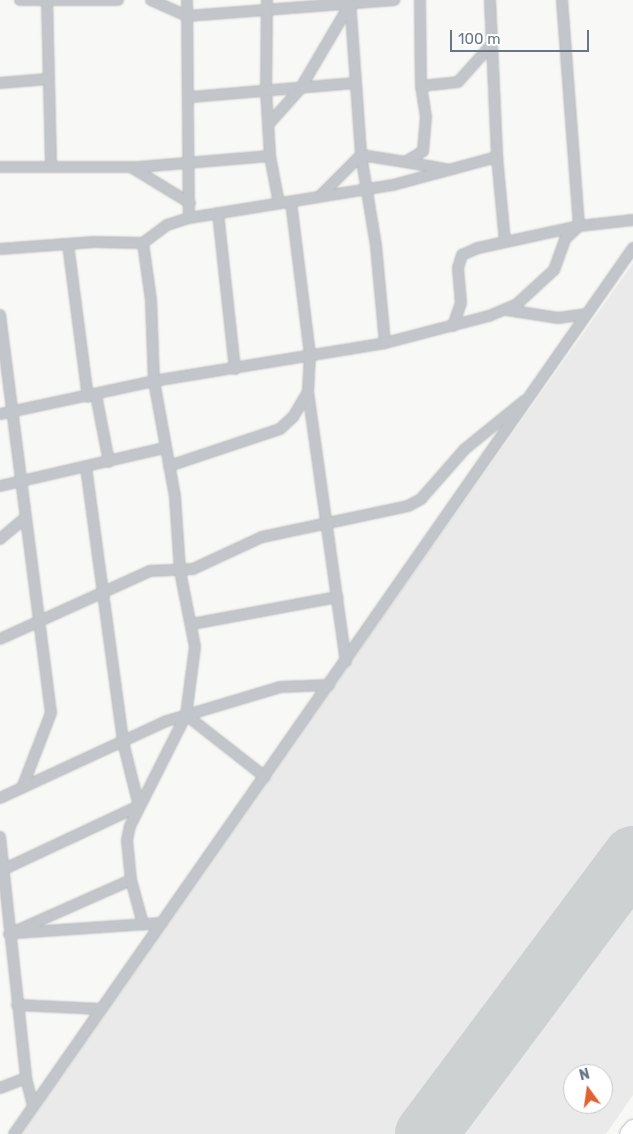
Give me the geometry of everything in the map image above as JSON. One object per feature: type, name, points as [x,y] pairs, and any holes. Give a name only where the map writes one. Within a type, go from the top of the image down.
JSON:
[{"type":"highway","points":[[628,1134],[633,1128]]},
{"type":"street","points":[[20,0],[118,0]]},
{"type":"street","points":[[47,0],[51,166]]},
{"type":"street","points":[[151,0],[187,16],[267,4],[394,0]]},
{"type":"street","points":[[187,0],[191,97],[189,218]]},
{"type":"street","points":[[405,162],[423,152],[426,117],[421,86],[420,0]]},
{"type":"street","points":[[490,0],[497,157],[505,242]]},
{"type":"street","points":[[562,0],[579,226]]},
{"type":"street","points":[[350,2],[361,156],[367,190],[385,343]]},
{"type":"street","points":[[268,125],[300,89],[350,2]]},
{"type":"street","points":[[267,4],[266,90],[268,125],[270,156],[279,203]]},
{"type":"street","points":[[421,86],[458,82],[492,44]]},
{"type":"street","points":[[0,83],[48,79]]},
{"type":"street","points":[[191,97],[355,83]]},
{"type":"street","points":[[0,167],[131,167],[270,156]]},
{"type":"street","points":[[361,156],[450,170]]},
{"type":"street","points":[[319,198],[361,156]]},
{"type":"street","points":[[0,249],[68,244],[142,243],[163,227],[189,218],[367,190],[497,157]]},
{"type":"street","points":[[131,167],[190,203]]},
{"type":"street","points":[[291,202],[310,354],[308,392],[346,661]]},
{"type":"street","points":[[218,213],[235,369]]},
{"type":"street","points":[[453,326],[461,303],[458,268],[462,254],[505,242],[579,226],[633,220]]},
{"type":"street","points":[[0,414],[92,396],[154,381],[385,343],[507,310],[554,270],[565,239],[579,226]]},
{"type":"street","points":[[142,243],[151,300],[154,381],[169,466],[180,571],[192,624],[196,655],[186,715],[139,806],[127,840],[131,880],[143,924]]},
{"type":"street","points":[[68,244],[92,396],[108,462]]},
{"type":"street","points":[[14,1134],[533,394],[633,248]]},
{"type":"street","points":[[507,310],[558,318],[587,314]]},
{"type":"street","points":[[0,314],[52,713],[22,788]]},
{"type":"street","points":[[169,466],[280,429],[293,417],[308,392]]},
{"type":"street","points":[[0,639],[150,571],[180,571],[214,562],[262,537],[327,521],[389,512],[421,499],[465,449],[533,394]]},
{"type":"street","points":[[0,486],[165,448]]},
{"type":"street","points":[[86,467],[105,592],[123,742],[139,806]]},
{"type":"street","points":[[0,539],[26,517]]},
{"type":"street","points":[[192,624],[338,597]]},
{"type":"street","points":[[0,798],[186,715],[280,687],[329,685]]},
{"type":"street","points":[[186,715],[265,776]]},
{"type":"street","points":[[3,870],[139,806]]},
{"type":"street","points":[[0,837],[17,1005],[26,1078],[33,1106]]},
{"type":"street","points":[[9,934],[131,880]]},
{"type":"street","points":[[9,934],[162,923]]},
{"type":"street","points":[[17,1005],[101,1009]]},
{"type":"street","points":[[0,1088],[26,1078]]},
{"type":"shaded area","points":[[633,263],[633,1095],[606,1134],[17,1134]]},
{"type":"runway","points":[[426,1134],[633,857]]}]
